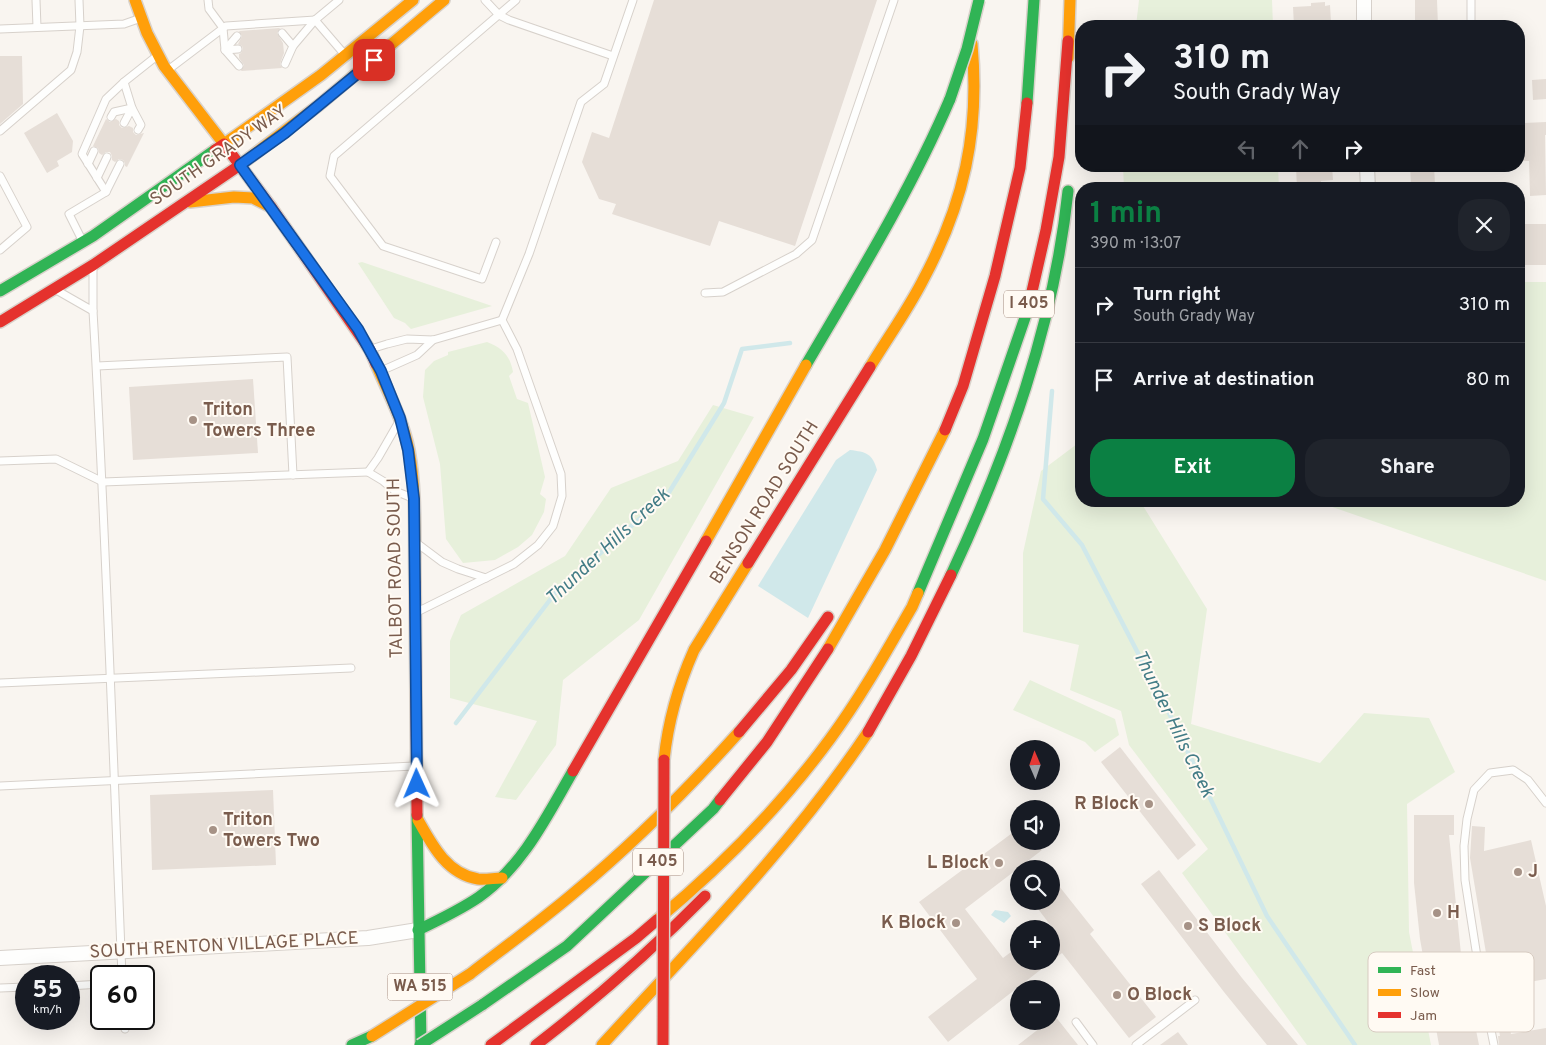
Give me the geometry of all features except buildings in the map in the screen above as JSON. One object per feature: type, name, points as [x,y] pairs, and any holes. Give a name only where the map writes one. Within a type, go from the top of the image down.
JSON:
[{"type":"main road","name":"TALBOT ROAD SOUTH","points":[[135,0],[147,33],[168,71],[271,207],[358,329],[381,371],[400,418],[408,450],[414,499],[420,1045]]},
{"type":"main road","name":"SOUTH GRADY WAY","points":[[0,322],[52,290],[86,258],[121,218],[224,144],[261,120],[413,0]]},
{"type":"main road","name":"SOUTH GRADY WAY","points":[[0,291],[86,258],[184,203],[285,133],[346,84],[444,0]]},
{"type":"main road","name":"BENSON ROAD SOUTH","points":[[663,1045],[664,760],[672,705],[694,650],[922,283],[942,242],[966,168],[972,120],[973,53],[968,0]]},
{"type":"main road","points":[[418,930],[484,893],[502,878],[520,858],[568,780],[904,196],[932,141],[950,99],[967,48],[979,0]]},
{"type":"main road","name":"I 405","points":[[420,1045],[447,1029],[567,946],[713,809],[767,742],[836,636],[885,550],[942,438],[962,386],[983,319],[996,276],[1020,168],[1028,99],[1034,0]]},
{"type":"main road","name":"I 405","points":[[491,1045],[636,938],[698,886],[748,838],[830,739],[866,688],[912,607],[983,439],[1031,300],[1059,157],[1070,0]]},
{"type":"main road","points":[[602,1045],[787,840],[824,794],[867,733],[911,656],[974,526],[1009,437],[1040,343],[1064,229],[1069,171],[1068,41]]},
{"type":"main road","points":[[184,203],[234,197],[253,198],[271,207]]},
{"type":"main road","points":[[896,499],[942,438]]},
{"type":"main road","points":[[352,1045],[372,1036],[470,974],[525,934],[632,842],[692,784],[758,713],[792,670],[833,610]]},
{"type":"main road","points":[[418,820],[434,850],[454,870],[478,878],[502,878]]},
{"type":"main road","points":[[536,1045],[636,965],[680,923],[717,882],[748,838]]},
{"type":"street","points":[[1364,0],[1364,20]]},
{"type":"street","name":"SOUTH RENTON VILLAGE PLACE","points":[[0,958],[368,938],[418,930]]},
{"type":"lane","points":[[36,0],[37,27]]},
{"type":"lane","points":[[0,131],[71,70],[78,52],[79,0]]},
{"type":"lane","points":[[208,0],[209,9],[223,28],[225,50],[239,66]]},
{"type":"lane","points":[[285,64],[293,46],[314,20],[339,0]]},
{"type":"lane","points":[[485,0],[499,15],[509,20],[614,56]]},
{"type":"lane","points":[[496,242],[482,279],[383,246],[330,176],[334,156],[516,0]]},
{"type":"lane","points":[[415,612],[514,564],[538,545],[553,526],[562,496],[562,474],[518,351],[502,320],[529,254],[581,102],[604,84],[633,0]]},
{"type":"lane","points":[[704,293],[723,292],[796,254],[812,240],[894,0]]},
{"type":"lane","points":[[1471,0],[1471,20]]},
{"type":"lane","points":[[0,29],[124,24],[142,17]]},
{"type":"lane","points":[[168,71],[226,26],[314,20]]},
{"type":"lane","points":[[314,20],[345,55]]},
{"type":"lane","points":[[282,33],[293,46]]},
{"type":"lane","points":[[225,50],[237,36]]},
{"type":"lane","points":[[284,47],[293,46]]},
{"type":"lane","points":[[225,50],[238,49]]},
{"type":"lane","points":[[106,192],[82,154],[106,100],[124,82],[158,55]]},
{"type":"lane","points":[[124,82],[132,108],[140,125],[138,130]]},
{"type":"lane","points":[[111,117],[114,112],[132,108]]},
{"type":"lane","points":[[124,123],[132,108]]},
{"type":"lane","points":[[88,164],[94,151]]},
{"type":"lane","points":[[97,178],[107,157]]},
{"type":"lane","points":[[120,164],[106,192],[69,214],[86,258],[94,311],[103,482],[109,679],[122,965]]},
{"type":"lane","points":[[0,176],[27,227],[0,250]]},
{"type":"lane","points":[[52,290],[94,311]]},
{"type":"lane","points":[[370,350],[407,339],[433,340],[502,320]]},
{"type":"lane","points":[[381,371],[417,355],[433,340]]},
{"type":"lane","points":[[96,366],[288,357],[293,475]]},
{"type":"lane","points":[[368,472],[377,460],[400,418]]},
{"type":"lane","points":[[0,461],[56,459],[103,482],[368,472],[384,481],[394,491],[414,499]]},
{"type":"lane","points":[[414,542],[442,562],[486,578]]},
{"type":"lane","points":[[0,683],[351,668]]},
{"type":"lane","points":[[0,786],[417,765]]},
{"type":"lane","points":[[1476,952],[1465,880],[1464,846],[1467,819],[1474,790],[1490,773],[1513,770],[1528,780],[1546,803]]},
{"type":"lane","points":[[0,988],[15,987]]},
{"type":"lane","points":[[1136,1045],[1195,1000]]},
{"type":"lane","points":[[1076,1022],[1093,1045]]},
{"type":"lane","points":[[1491,1032],[1494,1045]]},
{"type":"green space","points":[[1139,0],[1272,0],[1273,20],[1137,20]]},
{"type":"green space","points":[[1123,172],[1278,172],[1279,182],[1124,182]]},
{"type":"green space","points":[[362,262],[492,306],[411,329],[405,323],[394,318],[358,263]]},
{"type":"green space","points":[[1525,282],[1546,282],[1546,581],[1332,507],[1525,507]]},
{"type":"green space","points":[[487,342],[501,350],[510,361],[513,372],[509,376],[517,399],[528,403],[545,477],[540,494],[546,499],[544,512],[532,535],[518,547],[495,560],[463,563],[446,539],[440,464],[423,397],[425,370],[434,361],[448,355],[448,352]]},
{"type":"green space","points":[[713,405],[754,417],[639,620],[563,680],[556,745],[516,800],[495,797],[537,721],[450,698],[450,641],[461,615],[565,556],[611,488],[678,461]]},
{"type":"green space","points":[[1075,446],[1075,507],[1144,507],[1207,609],[1191,724],[1320,763],[1364,713],[1429,718],[1455,772],[1407,804],[1409,932],[1413,952],[1368,952],[1368,1032],[1428,1032],[1431,1045],[1307,1045],[1182,873],[1208,849],[1129,745],[1121,711],[1070,690],[1079,645],[1023,632],[1023,553],[1041,471]]},
{"type":"green space","points":[[1030,680],[1115,719],[1119,735],[1095,752],[1085,742],[1013,710]]},
{"type":"water","points":[[850,450],[868,454],[877,470],[808,618],[758,586],[836,460]]},
{"type":"water","points":[[995,910],[1008,912],[1011,916],[1004,923],[991,915]]},
{"type":"waterway","name":"Thunder Hills Creek","points":[[456,723],[556,592],[668,494],[724,403],[742,349],[790,343]]},
{"type":"waterway","name":"Thunder Hills Creek","points":[[1052,391],[1043,499],[1082,545],[1169,713],[1267,916],[1355,1045]]},
{"type":"traffic: fast","points":[[950,99],[967,49],[979,0]]},
{"type":"traffic: fast","points":[[1027,103],[1034,0]]},
{"type":"traffic: fast","points":[[806,365],[918,168],[950,99]]},
{"type":"traffic: fast","points":[[0,291],[93,236],[215,150]]},
{"type":"traffic: fast","points":[[951,575],[991,482],[1026,388],[1052,290],[1068,191]]},
{"type":"traffic: fast","points":[[918,593],[983,439],[1028,309]]},
{"type":"traffic: fast","points":[[418,930],[472,902],[495,885],[509,871],[533,839],[573,771]]},
{"type":"traffic: fast","points":[[482,1005],[567,946],[713,809],[720,800]]},
{"type":"traffic: fast","points":[[417,815],[421,1045]]},
{"type":"traffic: fast","points":[[420,1045],[482,1005]]},
{"type":"traffic: fast","points":[[352,1045],[372,1036]]},
{"type":"traffic: slow","points":[[135,0],[147,33],[164,66],[224,144],[321,75],[413,0]]},
{"type":"traffic: slow","points":[[240,165],[319,105],[444,0]]},
{"type":"traffic: slow","points":[[1068,58],[1070,0]]},
{"type":"traffic: slow","points":[[870,367],[922,282],[937,253],[958,196],[966,167],[971,137],[974,76],[972,44]]},
{"type":"traffic: slow","points":[[190,202],[234,197],[253,198],[271,207]]},
{"type":"traffic: slow","points":[[376,364],[399,417],[412,466],[415,582]]},
{"type":"traffic: slow","points":[[706,541],[806,365]]},
{"type":"traffic: slow","points":[[828,649],[885,550],[945,430]]},
{"type":"traffic: slow","points":[[664,760],[674,704],[694,650],[748,563]]},
{"type":"traffic: slow","points":[[657,920],[681,900],[749,835],[811,764],[863,691],[912,607],[918,593]]},
{"type":"traffic: slow","points":[[470,974],[597,873],[680,795],[739,732]]},
{"type":"traffic: slow","points":[[602,1045],[707,932],[775,855],[839,774],[868,732]]},
{"type":"traffic: slow","points":[[418,820],[435,848],[449,865],[467,876],[478,879],[502,878]]},
{"type":"traffic: slow","points":[[372,1036],[470,974]]},
{"type":"traffic: jam","points":[[1028,309],[1046,230],[1059,157],[1068,41]]},
{"type":"traffic: jam","points":[[945,430],[963,386],[995,276],[1020,168],[1027,103]]},
{"type":"traffic: jam","points":[[215,150],[224,144],[271,207],[370,350],[376,364]]},
{"type":"traffic: jam","points":[[0,322],[93,265],[240,165]]},
{"type":"traffic: jam","points":[[748,563],[870,367]]},
{"type":"traffic: jam","points":[[573,771],[706,541]]},
{"type":"traffic: jam","points":[[868,732],[911,656],[951,575]]},
{"type":"traffic: jam","points":[[415,582],[417,815]]},
{"type":"traffic: jam","points":[[739,732],[791,670],[828,617]]},
{"type":"traffic: jam","points":[[720,800],[767,742],[828,649]]},
{"type":"traffic: jam","points":[[663,1045],[664,760]]},
{"type":"traffic: jam","points":[[536,1045],[623,974],[705,896]]},
{"type":"traffic: jam","points":[[491,1045],[636,938],[657,920]]},
{"type":"place","name":"Triton Towers Three","points":[[193,420]]},
{"type":"place","name":"R Block","points":[[1149,804]]},
{"type":"place","name":"Triton Towers Two","points":[[213,830]]},
{"type":"place","name":"L Block","points":[[999,863]]},
{"type":"place","name":"J","points":[[1518,872]]},
{"type":"place","name":"H","points":[[1437,913]]},
{"type":"place","name":"K Block","points":[[956,923]]},
{"type":"place","name":"S Block","points":[[1188,926]]},
{"type":"place","name":"O Block","points":[[1117,995]]},
{"type":"route","points":[[374,60],[285,133],[240,165],[358,329],[381,371],[400,418],[408,450],[414,499],[417,784]]}]
